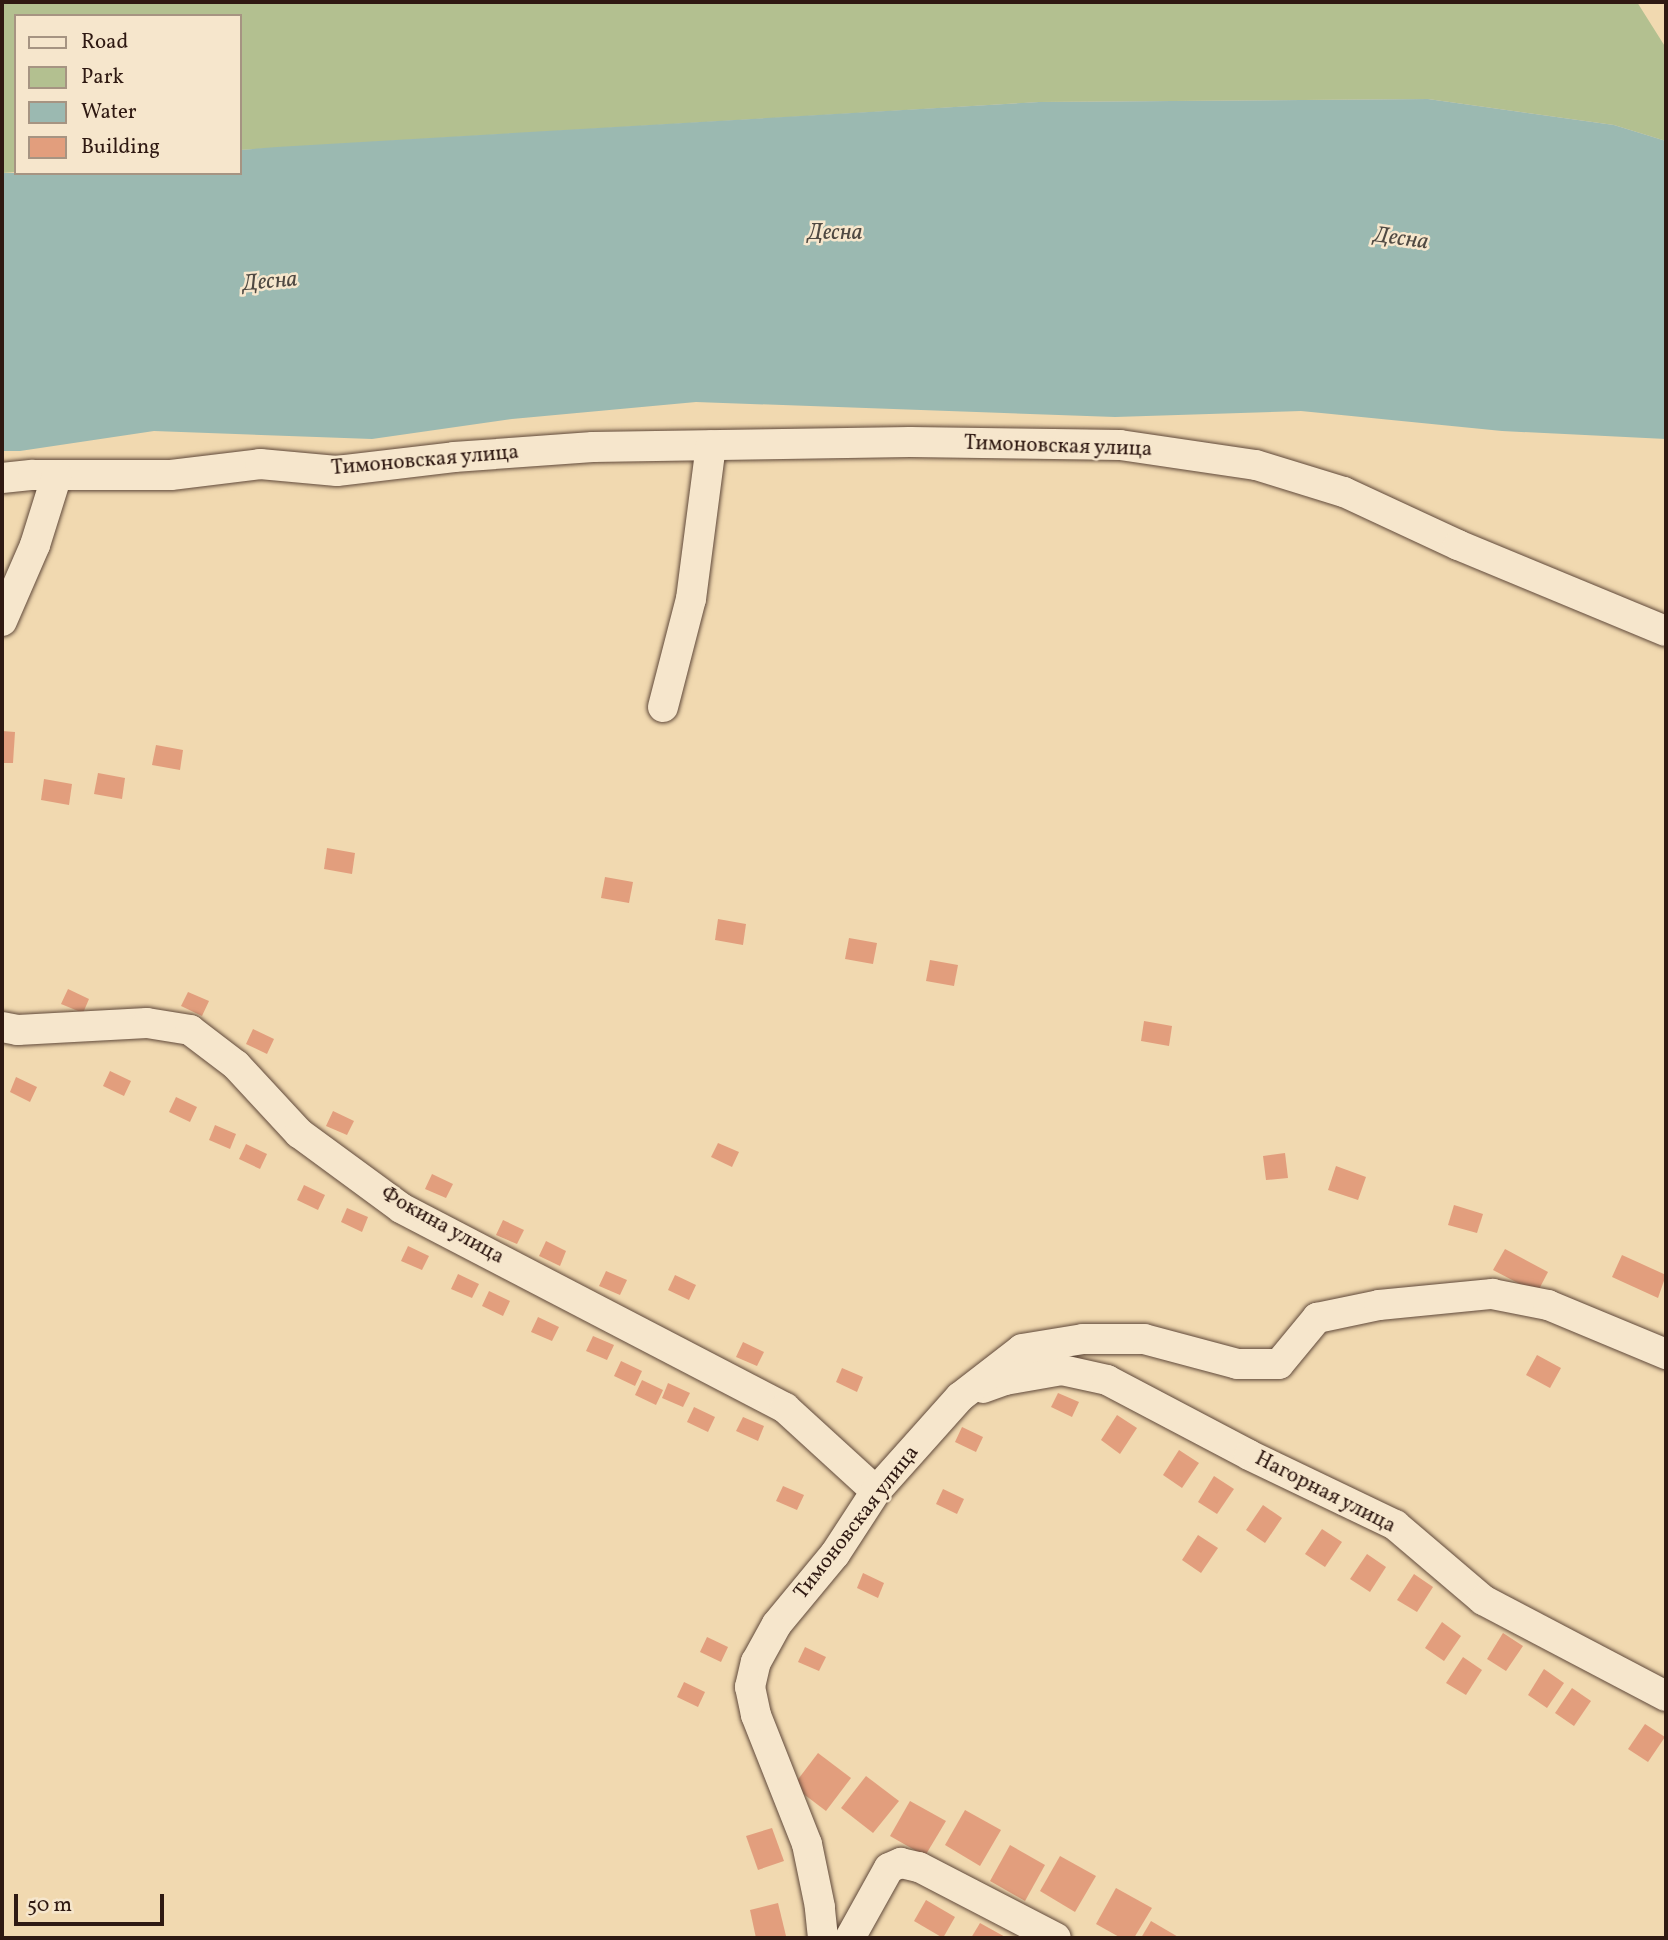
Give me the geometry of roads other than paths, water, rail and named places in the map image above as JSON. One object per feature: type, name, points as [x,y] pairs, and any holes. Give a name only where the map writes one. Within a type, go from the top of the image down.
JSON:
[{"type":"street","name":"Тимоновская улица","points":[[2,478],[171,475],[260,464],[337,471],[454,457],[581,448],[910,442],[1120,445],[1256,465],[1344,492],[1458,545],[1666,631]]},
{"type":"street","points":[[663,707],[691,599],[711,445]]},
{"type":"street","points":[[2,621],[35,545],[57,475]]},
{"type":"street","name":"Фокина улица","points":[[2,1027],[18,1030],[147,1023],[190,1030],[236,1065],[299,1133],[401,1208],[785,1408],[876,1492]]},
{"type":"street","name":"Тимоновская улица","points":[[823,1938],[820,1907],[807,1844],[756,1715],[750,1688],[756,1662],[778,1624],[835,1553],[876,1492],[960,1397],[1022,1349],[1083,1339],[1144,1339],[1237,1364],[1279,1364],[1317,1318],[1379,1305],[1492,1294],[1548,1305],[1666,1354]]},
{"type":"street","name":"Нагорная улица","points":[[960,1397],[1005,1380],[1062,1370],[1107,1380],[1249,1455],[1395,1525],[1483,1600],[1666,1696]]},
{"type":"street","points":[[850,1938],[889,1868],[901,1863],[919,1867],[1056,1938]]},
{"type":"water","name":"Десна","points":[[1428,99],[1614,125],[1666,141],[1666,439],[1502,431],[1301,411],[1115,417],[696,402],[512,419],[372,439],[154,431],[20,451],[2,451],[2,173],[242,175],[242,150],[1039,102]]}]
